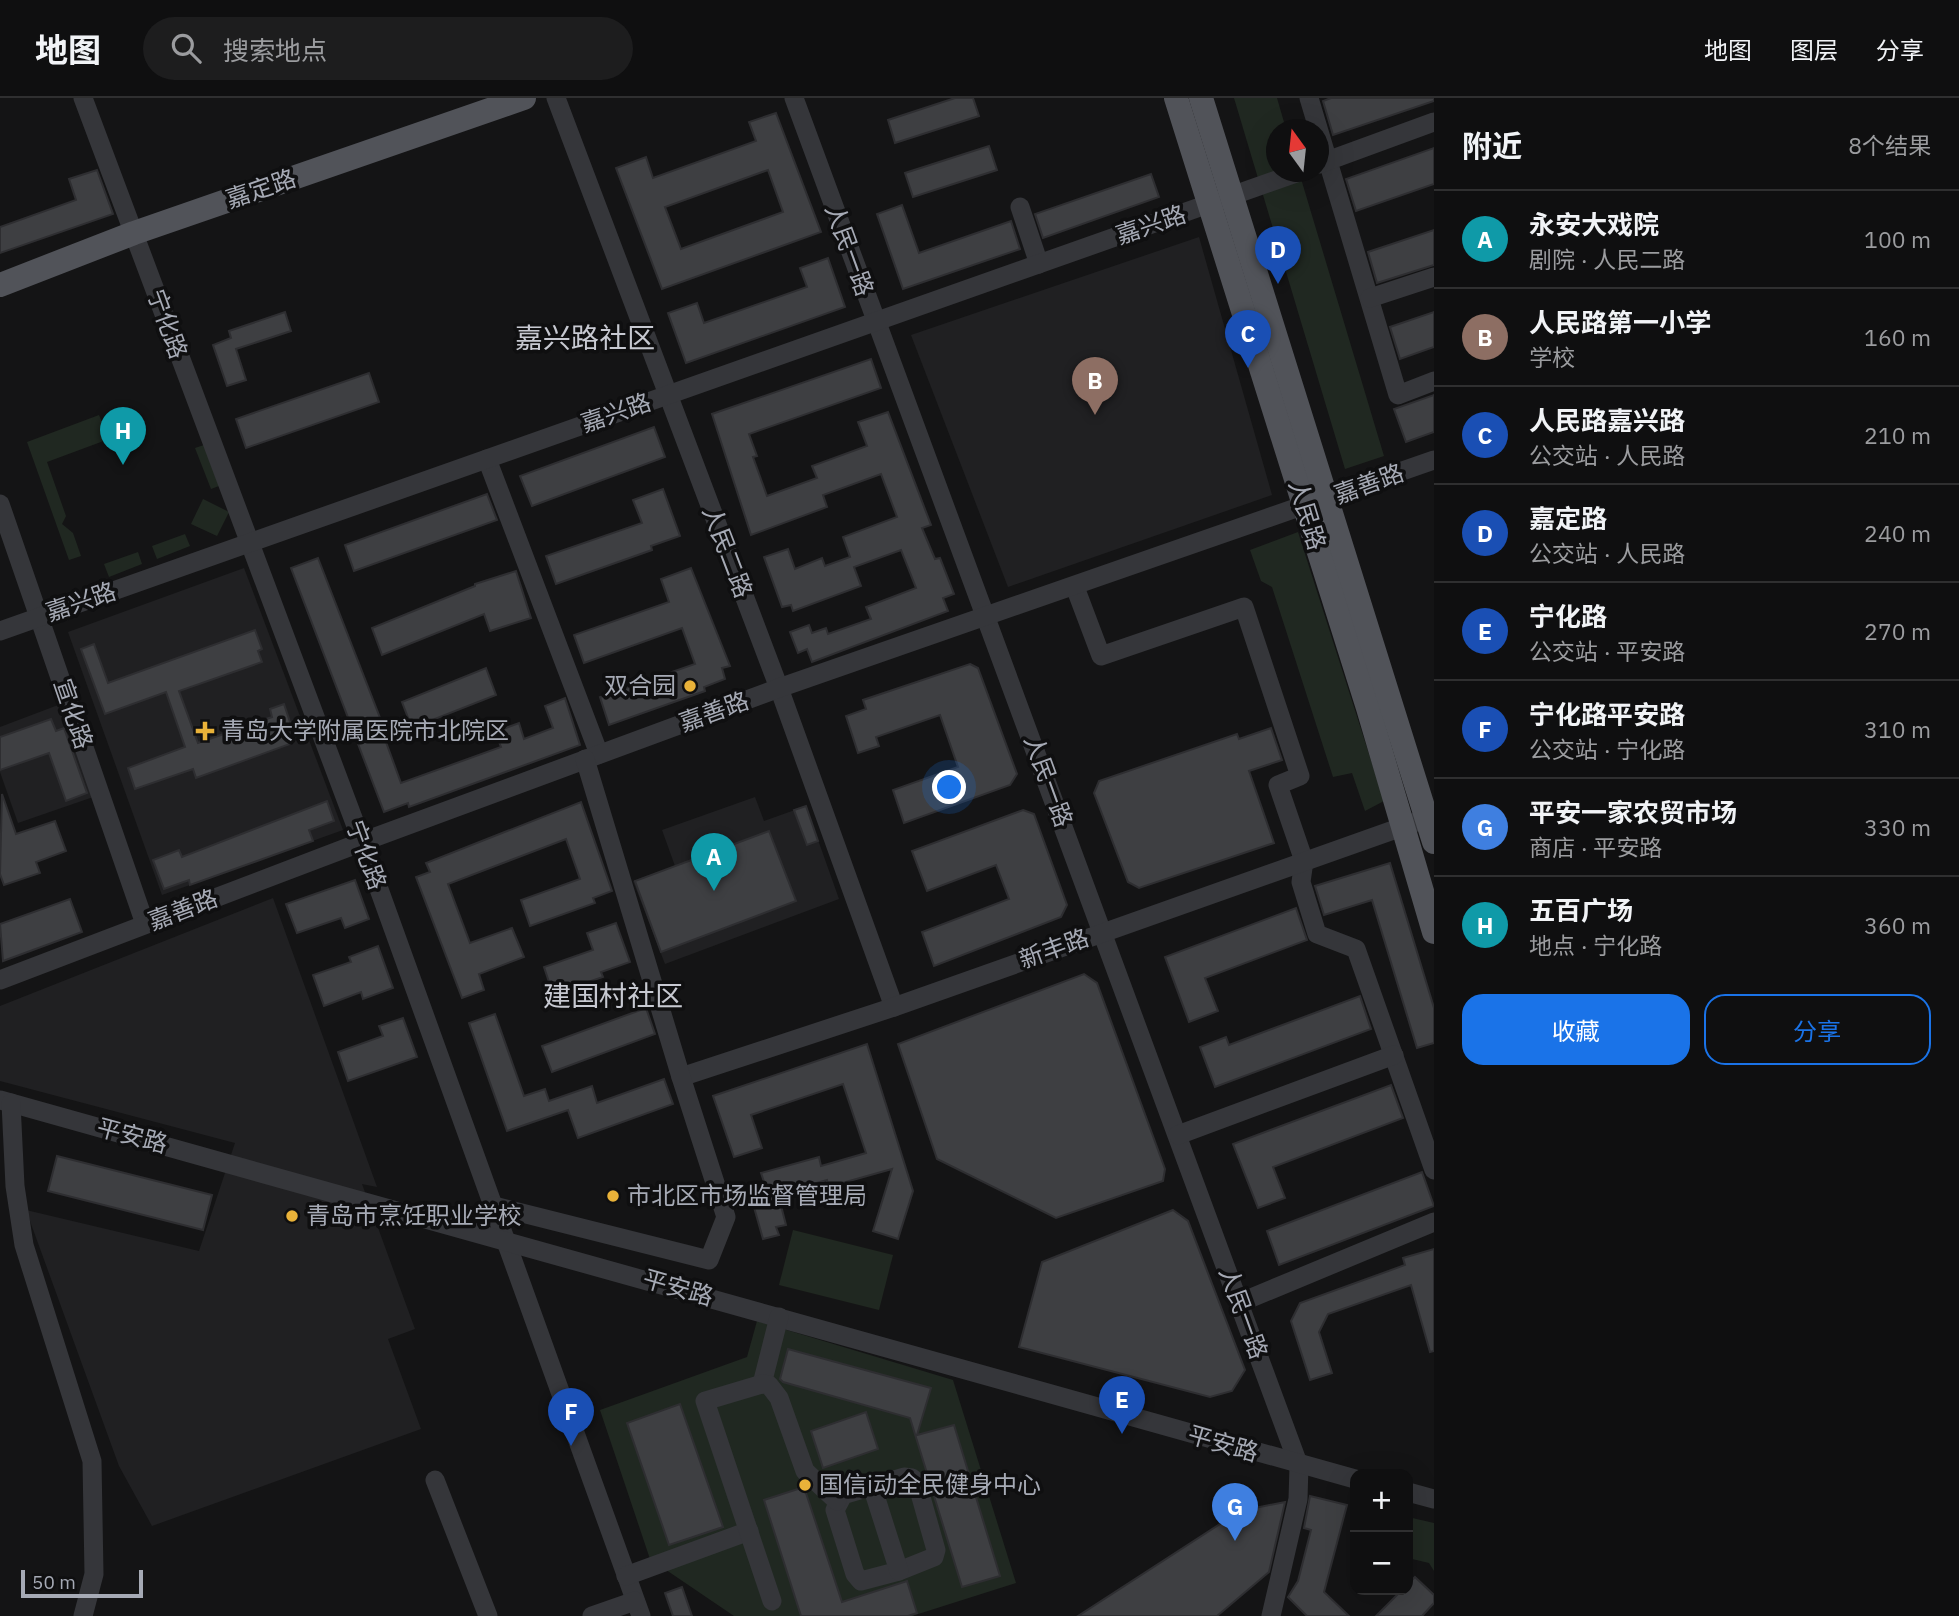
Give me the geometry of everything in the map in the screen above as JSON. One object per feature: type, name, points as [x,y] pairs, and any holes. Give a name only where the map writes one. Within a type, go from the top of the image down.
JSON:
[{"type":"main road","name":"嘉定路","points":[[0,285],[134,233],[524,98]]},
{"type":"main road","name":"人民路","points":[[1176,98],[1305,506],[1434,932]]},
{"type":"main road","name":"人民路","points":[[1201,98],[1431,831]]},
{"type":"street","name":"宁化路","points":[[83,98],[362,842],[638,1608]]},
{"type":"street","name":"人民二路","points":[[556,98],[779,688],[894,1007]]},
{"type":"street","name":"人民一路","points":[[794,98],[875,322],[1104,931],[1299,1466]]},
{"type":"street","points":[[1310,98],[1315,119]]},
{"type":"street","points":[[1329,160],[1434,122]]},
{"type":"street","points":[[1329,177],[1370,298],[1398,395],[1434,381]]},
{"type":"street","name":"嘉兴路","points":[[0,631],[1271,182]]},
{"type":"street","points":[[1020,207],[1039,264]]},
{"type":"street","points":[[1370,298],[1434,277]]},
{"type":"street","points":[[486,459],[592,757],[681,1077],[726,1217],[709,1260],[494,1206]]},
{"type":"street","name":"嘉善路","points":[[0,979],[779,688],[988,618],[1434,460]]},
{"type":"street","name":"宣化路","points":[[0,503],[145,924]]},
{"type":"street","points":[[1075,587],[1101,656],[1244,607],[1300,776],[1278,785],[1304,861],[1301,882],[1317,934],[1356,949],[1434,1170]]},
{"type":"street","name":"新丰路","points":[[681,1077],[894,1007],[1403,826],[1431,831]]},
{"type":"street","points":[[1178,1135],[1394,1055]]},
{"type":"street","points":[[5,1101],[24,1245],[92,1461],[94,1574],[83,1616]]},
{"type":"street","name":"平安路","points":[[5,1101],[505,1239],[1299,1466],[1350,1478]]},
{"type":"street","points":[[1239,1303],[1434,1222]]},
{"type":"street","points":[[762,1384],[779,1317]]},
{"type":"street","points":[[772,1601],[705,1401],[762,1384],[769,1385],[779,1398],[805,1471],[837,1501]]},
{"type":"street","points":[[1271,1616],[1298,1499],[1299,1466]]},
{"type":"street","points":[[904,1477],[912,1478],[917,1483],[936,1550],[929,1561],[861,1581],[855,1574],[835,1510],[837,1501],[843,1495],[872,1486],[904,1477]]},
{"type":"street","points":[[435,1480],[488,1616]]},
{"type":"street","points":[[872,1486],[899,1571]]},
{"type":"street","points":[[1413,1493],[1434,1499]]},
{"type":"street","points":[[626,1576],[749,1531]]},
{"type":"street","points":[[592,1616],[638,1608]]},
{"type":"shaded area","points":[[1234,98],[1277,98],[1283,119],[1266,119],[1266,182],[1302,182],[1384,456],[1345,469]]},
{"type":"shaded area","points":[[1199,237],[1272,495],[1008,587],[911,335]]},
{"type":"shaded area","points":[[99,415],[109,439],[47,462],[66,516],[62,524],[73,533],[81,556],[69,560],[27,442]]},
{"type":"shaded area","points":[[204,445],[219,486],[211,489],[195,448]]},
{"type":"shaded area","points":[[203,499],[229,512],[217,536],[191,524]]},
{"type":"shaded area","points":[[1298,532],[1384,801],[1365,811],[1352,773],[1333,777],[1272,587],[1261,581],[1250,550]]},
{"type":"shaded area","points":[[185,534],[190,546],[157,559],[152,546]]},
{"type":"shaded area","points":[[138,552],[142,564],[109,577],[104,564]]},
{"type":"shaded area","name":"青岛大学附属医院市北院区","points":[[244,568],[343,830],[162,895],[68,632]]},
{"type":"shaded area","points":[[66,702],[99,795],[18,823],[0,772],[0,727]]},
{"type":"shaded area","points":[[755,797],[764,821],[806,806],[839,899],[665,964],[633,881],[675,866],[662,830]]},
{"type":"shaded area","name":"青岛市烹饪职业学校","points":[[273,898],[377,1187],[362,1184],[415,1329],[388,1339],[421,1429],[152,1526],[119,1466],[26,1210],[199,1251],[235,1143],[0,1081],[0,1006]]},
{"type":"shaded area","points":[[793,1230],[893,1255],[879,1310],[779,1285]]},
{"type":"shaded area","name":"国信i动全民健身中心","points":[[757,1321],[953,1380],[1016,1583],[912,1616],[734,1616],[650,1559],[600,1410],[747,1357]]},
{"type":"shaded area","points":[[1413,1518],[1434,1523],[1434,1571],[1429,1563],[1413,1559]]},
{"type":"building","points":[[955,98],[973,98],[979,116],[895,143],[888,120]]},
{"type":"building","points":[[1331,98],[1434,98],[1434,101],[1333,135],[1323,101]]},
{"type":"building","points":[[776,113],[821,232],[662,289],[616,168],[646,157],[653,178],[756,141],[749,122]],"holes":[[[768,170],[783,212],[681,249],[665,207]]]},
{"type":"building","points":[[989,146],[997,170],[913,197],[905,173]]},
{"type":"building","points":[[1434,148],[1434,184],[1356,211],[1346,179]]},
{"type":"building","points":[[97,170],[113,214],[0,253],[0,227],[76,200],[69,179]]},
{"type":"building","points":[[1151,174],[1159,197],[1043,238],[1035,214]]},
{"type":"building","points":[[902,205],[919,253],[1011,221],[1020,249],[903,289],[877,214]]},
{"type":"building","points":[[1434,230],[1434,265],[1377,283],[1368,252]]},
{"type":"building","points":[[828,258],[845,307],[686,363],[668,313],[697,303],[704,323],[807,287],[800,268]]},
{"type":"building","points":[[285,312],[291,331],[236,349],[246,380],[227,386],[213,345],[231,338],[229,331]]},
{"type":"building","points":[[1434,312],[1434,347],[1400,359],[1390,327]]},
{"type":"building","points":[[871,359],[881,388],[749,434],[757,456],[753,457],[767,496],[817,478],[812,466],[867,446],[858,422],[888,412],[931,525],[922,528],[935,559],[940,558],[954,594],[943,598],[948,611],[812,662],[807,649],[798,653],[790,632],[809,625],[812,633],[826,628],[828,634],[871,619],[866,607],[916,588],[901,550],[854,567],[861,586],[793,611],[791,605],[782,607],[764,557],[788,549],[795,569],[822,558],[825,566],[850,557],[843,537],[897,517],[881,474],[823,495],[827,507],[751,535],[712,414]]},
{"type":"building","points":[[369,373],[379,402],[246,448],[236,419]]},
{"type":"building","points":[[1434,395],[1434,432],[1406,442],[1394,409]]},
{"type":"building","points":[[654,427],[665,457],[532,506],[520,476]]},
{"type":"building","points":[[663,489],[680,536],[651,546],[652,550],[556,584],[546,556],[642,523],[633,500]]},
{"type":"building","points":[[487,494],[497,520],[354,571],[345,545]]},
{"type":"building","points":[[318,558],[389,741],[386,742],[401,783],[501,747],[495,732],[519,723],[524,739],[553,728],[545,706],[565,698],[580,745],[409,807],[408,803],[384,812],[291,568]]},
{"type":"building","points":[[691,568],[730,666],[722,668],[725,679],[704,687],[705,691],[609,725],[600,697],[695,664],[682,628],[584,663],[574,635],[669,602],[661,579]]},
{"type":"building","points":[[516,571],[531,618],[490,631],[484,614],[382,655],[372,628],[475,584]]},
{"type":"building","points":[[255,630],[262,649],[258,651],[262,662],[179,691],[198,743],[272,717],[270,709],[284,704],[292,728],[285,731],[290,744],[196,778],[193,769],[135,789],[128,768],[185,747],[166,692],[105,714],[81,649],[94,644],[108,683]]},
{"type":"building","points":[[970,664],[978,668],[1017,774],[1010,785],[904,823],[893,790],[958,767],[940,715],[876,737],[879,746],[858,753],[846,716],[866,709],[863,700]]},
{"type":"building","points":[[486,668],[496,695],[412,728],[402,702]]},
{"type":"building","points":[[51,719],[56,731],[64,728],[87,793],[66,801],[49,753],[0,770],[0,737]]},
{"type":"building","points":[[1271,728],[1282,760],[1249,771],[1274,843],[1139,888],[1128,882],[1094,793],[1099,781],[1237,734],[1239,739]]},
{"type":"building","points":[[2,794],[16,834],[55,821],[66,851],[36,862],[40,873],[4,885],[0,874]]},
{"type":"building","points":[[327,801],[334,821],[309,830],[313,841],[190,885],[189,880],[164,889],[153,860],[179,850],[182,857]]},
{"type":"building","points":[[581,802],[612,891],[593,898],[595,903],[530,926],[521,900],[580,879],[566,839],[448,884],[470,943],[512,928],[524,957],[479,974],[484,990],[462,998],[416,877],[430,872],[426,863]]},
{"type":"building","points":[[806,806],[818,841],[807,845],[794,810]]},
{"type":"building","points":[[1023,810],[1034,814],[1067,905],[1061,917],[934,966],[922,932],[1009,899],[996,865],[927,891],[912,851]]},
{"type":"building","points":[[769,831],[796,901],[661,952],[635,881]]},
{"type":"building","points":[[1390,863],[1434,1008],[1434,1043],[1417,1048],[1372,900],[1324,915],[1315,886]]},
{"type":"building","points":[[355,880],[369,919],[345,928],[341,918],[297,933],[286,904]]},
{"type":"building","points":[[70,899],[82,932],[3,961],[0,924]]},
{"type":"building","points":[[1296,908],[1307,940],[1205,978],[1218,1011],[1189,1022],[1165,957]]},
{"type":"building","points":[[616,923],[630,962],[601,972],[603,977],[553,994],[544,967],[593,950],[587,933]]},
{"type":"building","points":[[378,946],[393,988],[363,999],[361,992],[324,1006],[313,975],[351,962],[349,957]]},
{"type":"building","points":[[1084,974],[1097,983],[1165,1169],[1163,1181],[1056,1218],[937,1159],[898,1044]]},
{"type":"building","points":[[1360,996],[1371,1029],[1215,1087],[1200,1047],[1226,1037],[1229,1045]]},
{"type":"building","points":[[646,1008],[655,1034],[552,1072],[542,1046]]},
{"type":"building","points":[[495,1014],[524,1096],[545,1089],[549,1101],[592,1086],[597,1103],[664,1079],[673,1104],[578,1138],[568,1110],[507,1131],[469,1023]]},
{"type":"building","points":[[403,1018],[417,1057],[348,1081],[338,1052],[383,1036],[379,1026]]},
{"type":"building","points":[[867,1044],[913,1191],[898,1239],[873,1231],[892,1169],[828,1187],[827,1180],[778,1194],[786,1225],[776,1227],[779,1235],[763,1239],[748,1186],[764,1182],[761,1173],[819,1157],[821,1166],[866,1153],[843,1084],[751,1115],[762,1148],[734,1157],[713,1096]]},
{"type":"building","points":[[1391,1085],[1403,1118],[1273,1167],[1285,1198],[1258,1208],[1233,1144]]},
{"type":"building","points":[[57,1156],[212,1195],[203,1230],[48,1191]]},
{"type":"building","points":[[1422,1172],[1434,1206],[1279,1265],[1267,1231]]},
{"type":"building","points":[[1173,1210],[1188,1221],[1245,1370],[1232,1391],[1210,1397],[1019,1347],[1042,1262]]},
{"type":"building","points":[[1434,1249],[1434,1351],[1430,1352],[1411,1285],[1328,1314],[1319,1332],[1332,1373],[1310,1380],[1291,1321],[1300,1303],[1405,1265],[1403,1258]]},
{"type":"building","points":[[788,1349],[931,1388],[917,1435],[954,1425],[1000,1576],[962,1587],[910,1418],[783,1382],[780,1379]]},
{"type":"building","points":[[680,1404],[723,1527],[669,1545],[627,1423]]},
{"type":"building","points":[[866,1412],[878,1449],[823,1468],[811,1431]]},
{"type":"building","points":[[804,1487],[842,1602],[907,1581],[917,1613],[908,1616],[801,1616],[764,1500]]},
{"type":"building","points":[[1310,1496],[1347,1505],[1324,1592],[1349,1616],[1307,1616],[1288,1597],[1298,1581],[1311,1530],[1304,1528]]},
{"type":"building","points":[[1285,1502],[1269,1572],[1217,1616],[1078,1616],[1240,1511]]},
{"type":"building","points":[[1415,1577],[1434,1595],[1434,1603],[1422,1616],[1376,1616],[1397,1595],[1413,1595]]},
{"type":"building","points":[[682,1587],[692,1616],[673,1616],[665,1593]]},
{"type":"place","name":"嘉定路","points":[[1278,284]]},
{"type":"place","name":"人民路嘉兴路","points":[[1248,368]]},
{"type":"place","name":"人民路第一小学","points":[[1095,415]]},
{"type":"place","name":"五百广场","points":[[123,465]]},
{"type":"place","name":"双合园","points":[[690,686]]},
{"type":"place","name":"青岛大学附属医院市北院区","points":[[205,731]]},
{"type":"place","name":"永安大戏院","points":[[714,891]]},
{"type":"place","name":"市北区市场监督管理局","points":[[613,1196]]},
{"type":"place","name":"青岛市烹饪职业学校","points":[[292,1216]]},
{"type":"place","name":"宁化路","points":[[1122,1434]]},
{"type":"place","name":"宁化路平安路","points":[[571,1446]]},
{"type":"place","name":"国信i动全民健身中心","points":[[805,1485]]},
{"type":"place","name":"平安一家农贸市场","points":[[1235,1541]]},
{"type":"district","name":"嘉兴路社区","points":[[585,338]]},
{"type":"district","name":"建国村社区","points":[[613,996]]}]
